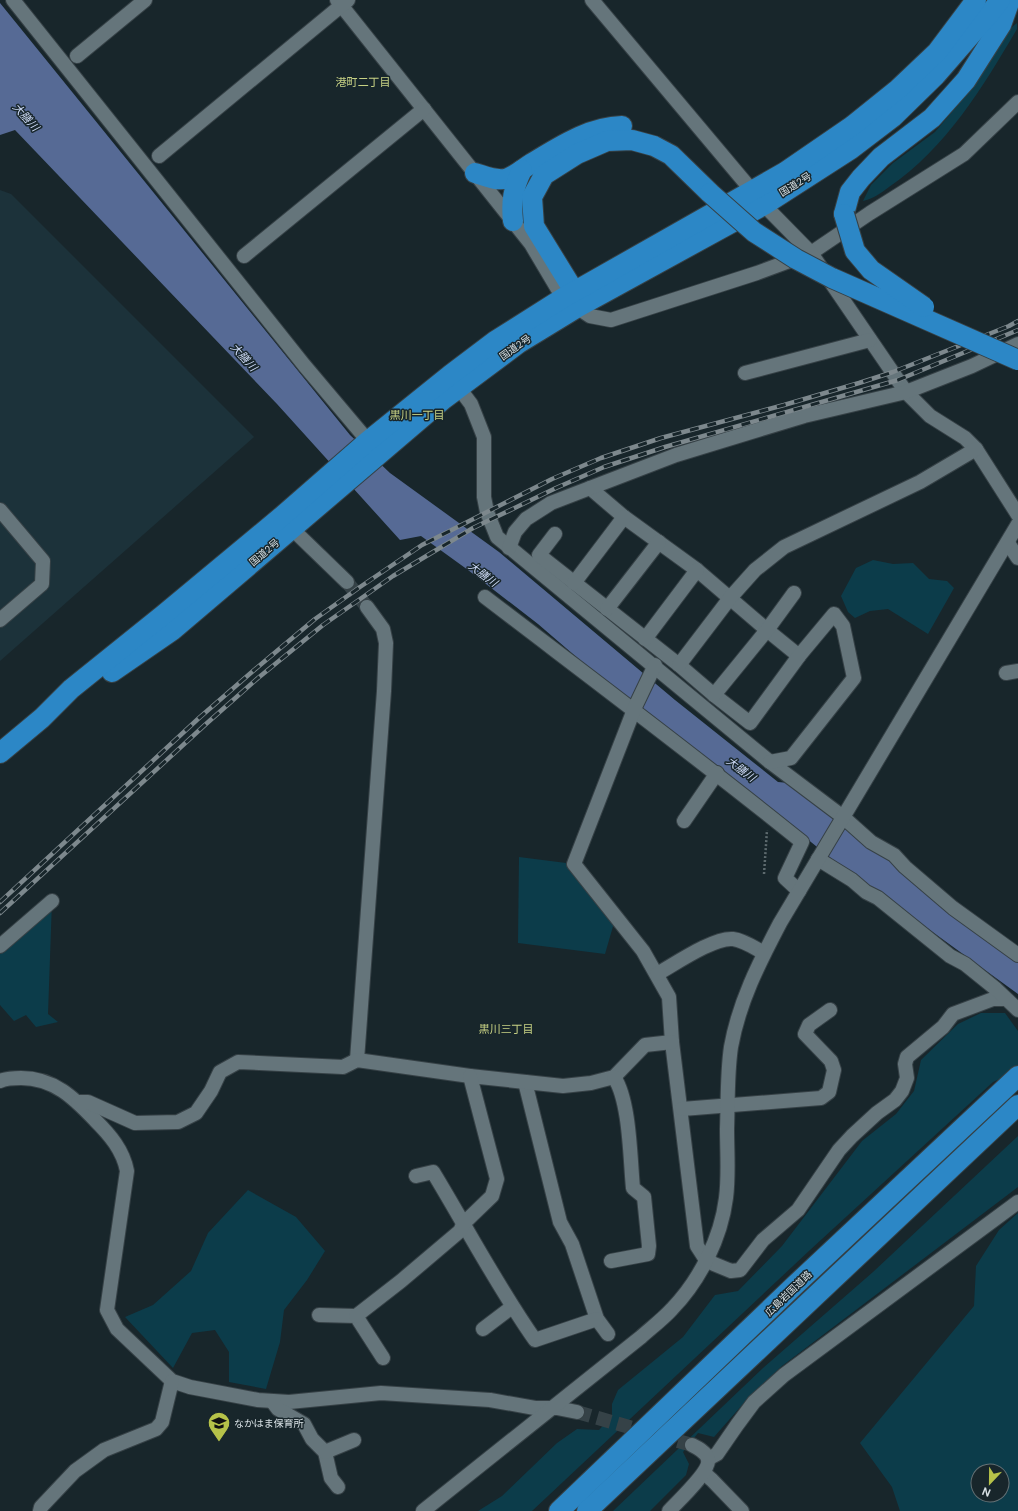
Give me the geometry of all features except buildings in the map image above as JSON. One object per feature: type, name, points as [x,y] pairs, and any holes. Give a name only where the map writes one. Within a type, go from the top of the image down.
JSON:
[{"type":"highway","name":"国道2号","points":[[757,198],[785,172],[852,126],[898,89],[937,52],[976,0]]},
{"type":"highway","name":"国道2号","points":[[0,753],[42,718],[71,689],[163,615],[286,523],[370,448],[444,399],[454,382],[519,343],[572,298],[851,149],[893,117],[936,75],[1000,0]]},
{"type":"highway","points":[[924,307],[871,270],[855,252],[844,214],[850,192],[861,178],[881,158],[932,118],[966,80],[1002,25],[1010,0]]},
{"type":"highway","points":[[475,173],[494,179],[508,178],[560,146],[591,132],[612,127],[630,126],[661,136],[682,148],[714,189],[754,232],[796,259],[832,278],[1018,360]]},
{"type":"highway","points":[[572,298],[534,226],[532,197],[544,175],[577,154],[607,141],[632,140],[654,146],[670,155],[780,238],[806,252],[924,307],[1018,348]]},
{"type":"highway","points":[[513,221],[512,207],[515,184],[522,170]]},
{"type":"highway","name":"広島岩国道路","points":[[559,1511],[794,1286],[1014,1080]]},
{"type":"highway","name":"広島岩国道路","points":[[587,1511],[1018,1105]]},
{"type":"street","points":[[13,0],[370,448]]},
{"type":"street","points":[[77,56],[145,0]]},
{"type":"street","points":[[592,0],[757,198],[811,253],[906,392],[930,416],[965,438],[976,449],[1018,515]]},
{"type":"street","points":[[159,156],[342,2],[572,298],[590,316],[611,320],[757,273],[811,253],[870,213],[964,154],[1018,102]]},
{"type":"street","points":[[244,256],[424,109]]},
{"type":"street","points":[[745,373],[870,340]]},
{"type":"street","points":[[509,548],[515,532],[526,518],[551,503],[676,455],[804,416],[906,392],[972,366],[1018,344]]},
{"type":"street","points":[[454,382],[471,404],[484,437],[484,497],[487,512],[497,537],[653,669],[689,693],[770,762],[871,842],[894,855],[905,867],[953,908],[1018,955]]},
{"type":"street","points":[[678,665],[730,598],[755,570],[784,547],[920,482],[976,449]]},
{"type":"street","points":[[590,488],[624,516],[697,570],[766,630],[799,656]]},
{"type":"street","points":[[0,510],[43,562],[42,584],[0,620]]},
{"type":"street","points":[[574,583],[624,516]]},
{"type":"street","points":[[286,523],[347,582]]},
{"type":"street","points":[[424,1511],[641,1337],[673,1308],[693,1283],[706,1260],[719,1229],[726,1199],[728,1078],[731,1048],[737,1020],[749,985],[764,952],[799,890],[1018,524]]},
{"type":"street","points":[[554,534],[539,556],[750,723],[799,656],[834,614],[843,626],[854,678],[791,758],[770,762]]},
{"type":"street","points":[[607,609],[659,542]]},
{"type":"street","points":[[1008,543],[1018,558]]},
{"type":"street","points":[[645,639],[697,570]]},
{"type":"street","points":[[689,693],[710,692],[766,630],[794,593]]},
{"type":"street","points":[[485,597],[635,710],[802,842],[785,878],[799,890]]},
{"type":"street","points":[[357,1060],[384,691],[386,643],[383,629],[367,607]]},
{"type":"street","points":[[653,669],[635,710],[574,864],[643,951],[669,997],[672,1042],[682,1109],[697,1246],[706,1260],[731,1271],[740,1270],[764,1240],[798,1210],[839,1150],[876,1113],[895,1100],[902,1092],[906,1078],[905,1064],[907,1057],[943,1026],[953,1014],[993,999],[1005,999]]},
{"type":"street","points":[[684,821],[717,774]]},
{"type":"street","points":[[820,857],[866,892],[878,898],[950,956],[965,964],[996,989],[1018,1010]]},
{"type":"street","points":[[0,946],[52,901]]},
{"type":"street","points":[[657,974],[713,943],[726,938],[735,939],[764,952]]},
{"type":"street","points":[[682,1109],[821,1098],[829,1092],[834,1070],[831,1061],[805,1034],[809,1026],[830,1010]]},
{"type":"street","points":[[78,1102],[88,1102],[135,1123],[178,1122],[196,1112],[211,1091],[220,1072],[238,1062],[343,1067],[357,1060],[470,1076],[563,1086],[591,1083],[614,1077],[646,1045],[672,1042]]},
{"type":"street","points":[[319,1315],[356,1316],[401,1281],[460,1231],[464,1223],[492,1196],[497,1179],[470,1076]]},
{"type":"street","points":[[611,1261],[648,1254],[649,1246],[644,1197],[633,1188],[627,1122],[619,1085],[614,1077]]},
{"type":"street","points":[[0,1081],[7,1078],[34,1078],[60,1088],[78,1102],[109,1134],[124,1158],[127,1171],[108,1310],[117,1328],[172,1381],[190,1388],[258,1400],[289,1402],[381,1393],[490,1400],[535,1408],[553,1408],[577,1412]]},
{"type":"street","points":[[525,1082],[560,1222],[572,1244],[597,1319],[608,1334]]},
{"type":"street","points":[[416,1176],[433,1172],[512,1307],[535,1340],[597,1319]]},
{"type":"street","points":[[708,1459],[717,1454],[754,1402],[784,1375],[1018,1202]]},
{"type":"street","points":[[483,1329],[512,1307]]},
{"type":"street","points":[[356,1316],[384,1358]]},
{"type":"street","points":[[40,1511],[76,1471],[104,1450],[156,1429],[162,1422],[172,1381]]},
{"type":"street","points":[[272,1401],[278,1409],[304,1424],[312,1439],[325,1452],[331,1478],[338,1487]]},
{"type":"street","points":[[325,1452],[354,1440]]},
{"type":"street","points":[[669,1511],[704,1473],[708,1465],[708,1459],[701,1450],[692,1445]]},
{"type":"street","points":[[704,1473],[742,1511]]},
{"type":"path","points":[[764,874],[768,814]]},
{"type":"shaded area","points":[[1017,23],[1017,29],[991,73],[962,115],[946,135],[909,171],[880,194],[863,201],[871,185],[893,163],[935,132],[977,82],[1012,27]]},
{"type":"shaded area","points":[[0,190],[11,194],[254,437],[0,661]]},
{"type":"shaded area","points":[[873,560],[893,564],[913,563],[929,579],[947,581],[954,588],[928,634],[888,609],[870,611],[855,618],[848,612],[841,596],[856,568]]},
{"type":"shaded area","points":[[519,857],[574,864],[616,916],[605,954],[518,943]]},
{"type":"shaded area","points":[[52,901],[48,1014],[58,1022],[36,1027],[26,1015],[14,1021],[0,1005],[0,946]]},
{"type":"shaded area","points":[[981,1013],[1005,1013],[1018,1031],[1018,1066],[1012,1073],[993,1082],[810,1250],[532,1511],[478,1511],[502,1496],[557,1443],[577,1429],[599,1430],[612,1416],[612,1404],[618,1390],[683,1337],[715,1295],[738,1291],[782,1246],[862,1141],[896,1114],[914,1091],[921,1060],[958,1024]]},
{"type":"shaded area","points":[[1018,1136],[1018,1187],[782,1366],[750,1396],[714,1437],[698,1433],[683,1452],[689,1464],[686,1475],[650,1511],[613,1511],[763,1368],[873,1272]]},
{"type":"shaded area","points":[[248,1190],[296,1217],[325,1251],[307,1280],[284,1310],[280,1342],[266,1389],[229,1382],[229,1352],[215,1330],[192,1333],[173,1368],[125,1317],[153,1305],[191,1271],[208,1233]]},
{"type":"shaded area","points":[[1018,1213],[1018,1511],[900,1511],[892,1487],[860,1443],[974,1306],[976,1266],[999,1230]]},
{"type":"water","name":"大膳川","points":[[0,3],[350,435],[390,473],[499,552],[675,700],[778,782],[789,783],[1018,961],[1018,994],[832,859],[708,759],[595,673],[538,624],[468,570],[421,536],[400,540],[277,404],[15,130],[0,135]]},
{"type":"tunnel","points":[[347,582],[367,607]]},
{"type":"tunnel","points":[[577,1412],[692,1445]]},
{"type":"railway","points":[[0,902],[199,718],[253,671],[315,619],[422,545],[552,479],[601,458],[661,438],[784,405],[893,372],[1009,326],[1018,321]]},
{"type":"railway","points":[[0,913],[206,724],[258,678],[323,625],[393,576],[473,528],[556,488],[604,467],[665,447],[898,380],[1018,330]]},
{"type":"place","name":"なかはま保育所","points":[[219,1442]]},
{"type":"district","name":"港町二丁目","points":[[363,82]]},
{"type":"district","name":"黒川一丁目","points":[[417,415]]},
{"type":"district","name":"黒川三丁目","points":[[506,1029]]}]
